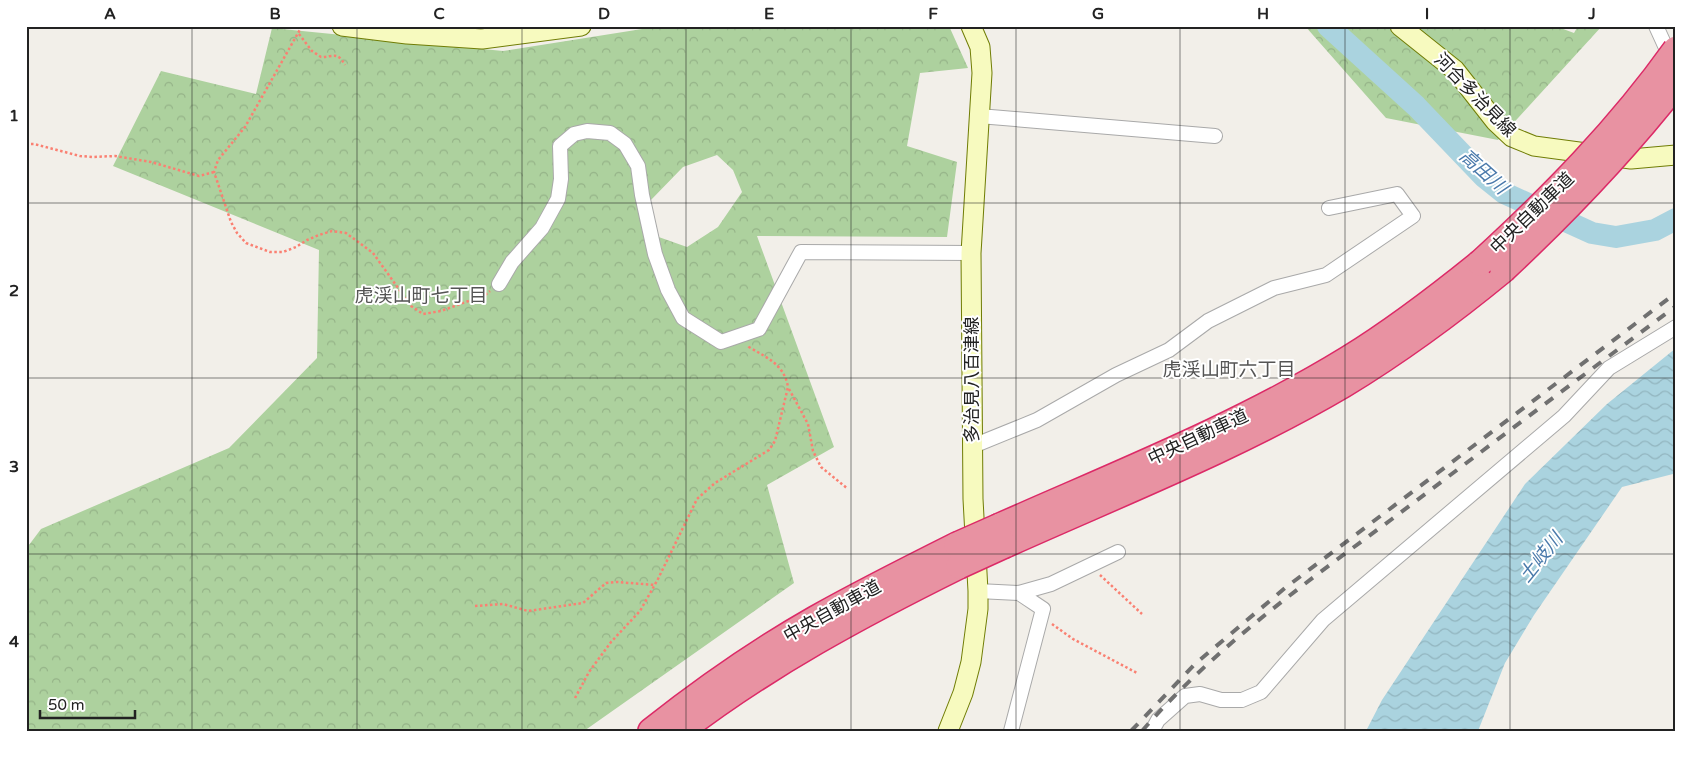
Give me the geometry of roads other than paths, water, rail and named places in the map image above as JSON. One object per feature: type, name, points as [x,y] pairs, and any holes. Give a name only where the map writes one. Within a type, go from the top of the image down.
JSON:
[{"type":"highway","name":"中央自動車道","points":[[651,731],[726,675],[806,624],[862,593],[958,556],[1002,535],[1195,460],[1246,436],[1328,393],[1387,357],[1428,328],[1492,267],[1554,193],[1598,148],[1631,109],[1676,49]]},
{"type":"highway","name":"中央自動車道","points":[[1492,267],[1544,231],[1615,158],[1676,84]]},
{"type":"highway","name":"中央自動車道","points":[[681,731],[742,687],[793,654],[880,605],[958,556]]},
{"type":"main road","points":[[342,26],[407,34],[482,38],[581,26]]},
{"type":"main road","name":"多治見八百津線","points":[[948,731],[963,693],[971,662],[978,609],[973,499],[972,253],[982,73],[980,47],[971,26]]},
{"type":"main road","name":"河合多治見線","points":[[1400,26],[1415,36],[1455,70],[1495,121],[1512,138],[1534,146],[1632,159],[1676,155]]},
{"type":"street","points":[[1656,26],[1676,68]]},
{"type":"street","points":[[979,116],[1215,136]]},
{"type":"street","points":[[499,284],[512,262],[542,228],[558,199],[561,179],[560,146],[574,134],[587,131],[610,134],[625,144],[638,166],[642,195],[655,254],[668,290],[683,318],[721,342],[759,329],[801,252],[972,253]]},
{"type":"street","points":[[973,446],[1037,420],[1116,375],[1169,350],[1208,321],[1274,288],[1326,275],[1413,216],[1397,194],[1329,208]]},
{"type":"street","points":[[1152,731],[1158,720],[1185,696],[1200,694],[1221,700],[1242,700],[1261,692],[1323,620],[1564,416],[1609,368],[1676,327]]},
{"type":"street","points":[[978,591],[1019,593],[1051,584],[1118,552]]},
{"type":"street","points":[[1011,731],[1043,609],[1019,593]]},
{"type":"water","name":"土岐川","points":[[1676,348],[1676,472],[1622,487],[1534,615],[1505,663],[1478,731],[1366,731],[1382,700],[1525,484],[1607,404]]},
{"type":"waterway","name":"高田川","points":[[1328,26],[1416,106],[1484,177],[1504,193],[1592,233],[1616,237],[1655,230],[1676,219]]},
{"type":"railway","points":[[1131,731],[1195,664],[1285,588],[1676,293]]},
{"type":"railway","points":[[1142,731],[1199,672],[1261,618],[1676,306]]},
{"type":"district","name":"虎渓山町七丁目","points":[[421,295]]},
{"type":"district","name":"虎渓山町六丁目","points":[[1229,369]]}]
